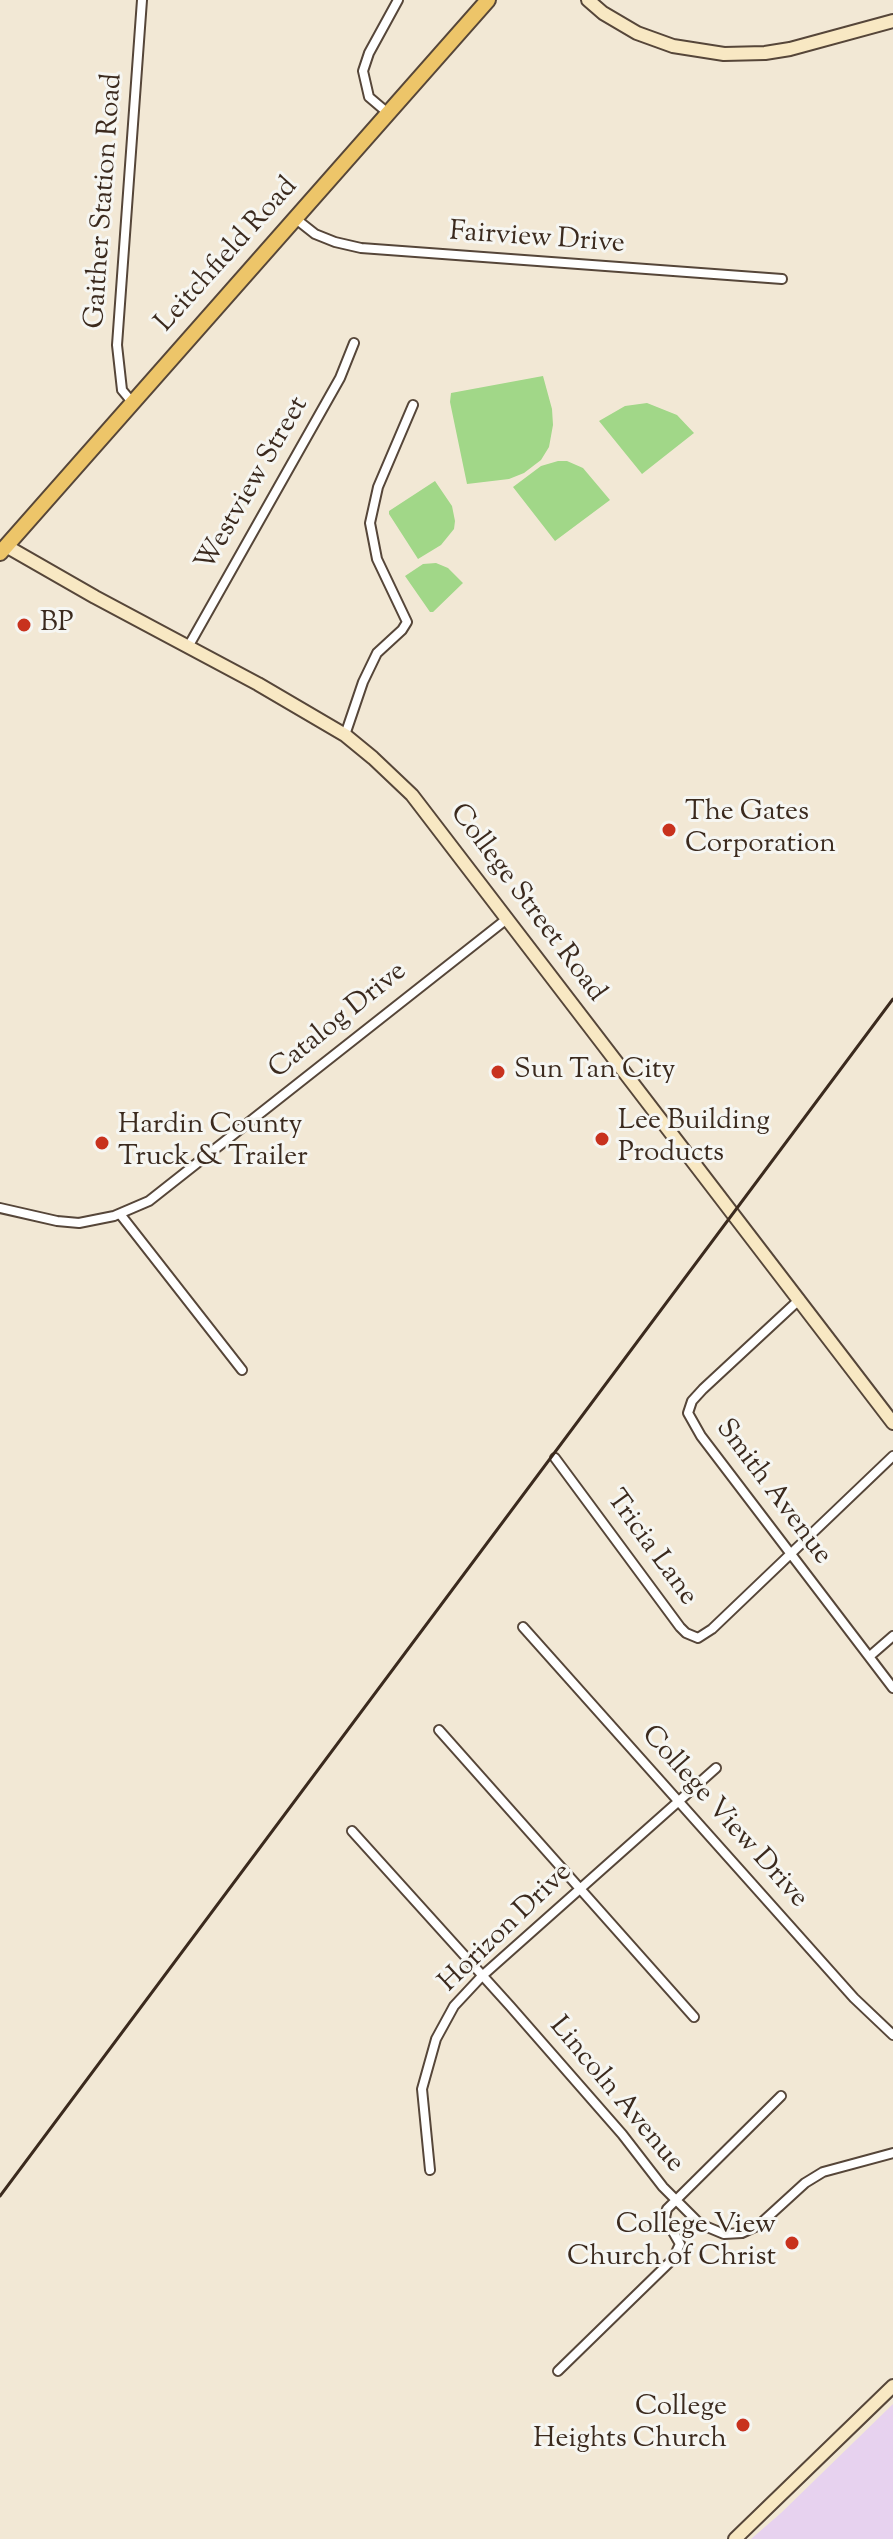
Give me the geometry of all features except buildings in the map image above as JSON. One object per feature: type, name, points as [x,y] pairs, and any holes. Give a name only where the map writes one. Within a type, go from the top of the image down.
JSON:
[{"type":"main road","name":"Leitchfield Road","points":[[2,547],[488,0]]},
{"type":"street","name":"Gaither Station Road","points":[[132,402],[122,390],[117,345],[142,0]]},
{"type":"street","points":[[389,114],[369,97],[363,71],[369,53],[398,0]]},
{"type":"street","points":[[588,0],[603,13],[637,33],[673,46],[724,54],[790,49],[893,21]]},
{"type":"street","name":"Fairview Drive","points":[[296,219],[325,239],[361,248],[782,279]]},
{"type":"street","name":"Westview Street","points":[[188,647],[340,378],[354,343]]},
{"type":"street","points":[[345,735],[363,682],[377,653],[407,622],[377,559],[370,523],[378,487],[413,405]]},
{"type":"street","name":"College Street Road","points":[[2,547],[345,735],[412,795],[893,1423]]},
{"type":"street","name":"Catalog Drive","points":[[0,1208],[72,1222],[94,1221],[120,1214],[164,1190],[508,918]]},
{"type":"street","points":[[120,1214],[242,1370]]},
{"type":"street","name":"Smith Avenue","points":[[800,1299],[703,1389],[692,1401],[688,1413],[701,1436],[893,1688]]},
{"type":"street","name":"Tricia Lane","points":[[555,1458],[680,1627],[698,1638],[712,1629],[893,1456]]},
{"type":"street","name":"College View Drive","points":[[523,1627],[854,1998],[893,2035]]},
{"type":"street","points":[[870,1656],[893,1636]]},
{"type":"street","points":[[439,1730],[694,2017]]},
{"type":"street","name":"Horizon Drive","points":[[430,2170],[422,2089],[436,2039],[454,2006],[482,1976],[716,1768]]},
{"type":"street","name":"Lincoln Avenue","points":[[352,1831],[622,2134],[676,2201],[708,2228],[724,2234],[742,2233],[759,2225],[805,2183],[823,2172],[893,2153]]},
{"type":"street","points":[[558,2371],[678,2252],[678,2238],[664,2213],[781,2096]]},
{"type":"street","points":[[735,2539],[893,2386]]},
{"type":"shaded area","points":[[893,2404],[893,2539],[751,2539],[781,2513]]},
{"type":"green space","points":[[543,376],[553,425],[549,447],[541,460],[524,473],[509,479],[467,484],[450,402],[451,393]]},
{"type":"green space","points":[[647,403],[677,415],[694,433],[642,474],[599,421],[625,406]]},
{"type":"green space","points":[[567,461],[583,468],[610,500],[555,541],[513,487],[541,466]]},
{"type":"green space","points":[[435,481],[452,506],[454,529],[441,545],[418,559],[389,511]]},
{"type":"green space","points":[[436,563],[448,568],[463,583],[430,612],[405,576],[423,564]]},
{"type":"railway","points":[[0,2196],[893,999]]},
{"type":"place","name":"BP","points":[[24,625]]},
{"type":"place","name":"The Gates Corporation","points":[[669,830]]},
{"type":"place","name":"Sun Tan City","points":[[498,1072]]},
{"type":"place","name":"Lee Building Products","points":[[602,1139]]},
{"type":"place","name":"Hardin County Truck & Trailer","points":[[102,1143]]},
{"type":"place","name":"College View Church of Christ","points":[[792,2243]]},
{"type":"place","name":"College Heights Church","points":[[743,2425]]}]
